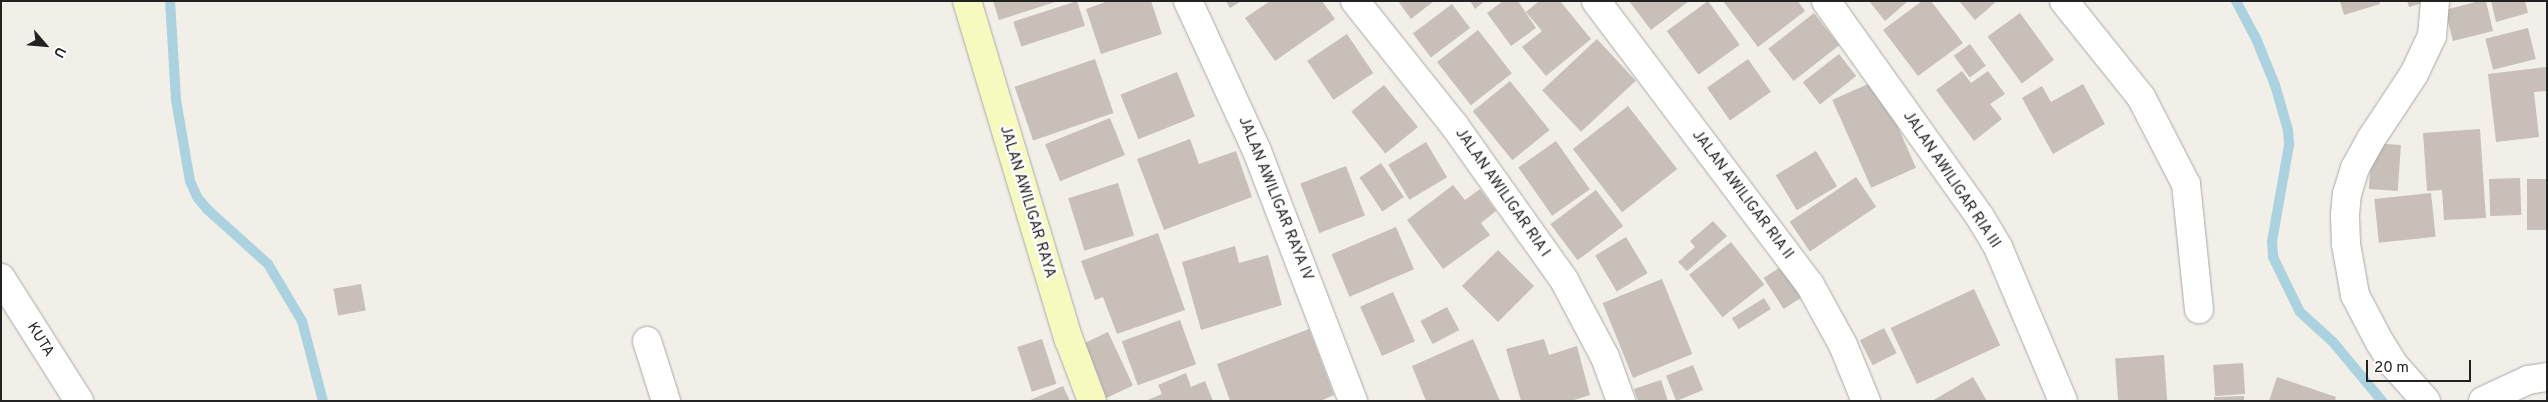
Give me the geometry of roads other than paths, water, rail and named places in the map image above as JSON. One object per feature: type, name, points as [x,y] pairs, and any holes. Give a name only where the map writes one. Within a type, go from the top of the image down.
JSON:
[{"type":"street","name":"JALAN AWILIGAR RAYA","points":[[967,1],[1069,340],[1092,401]]},
{"type":"street","name":"JALAN AWILIGAR RAYA IV","points":[[1188,1],[1257,150],[1353,401]]},
{"type":"street","name":"JALAN AWILIGAR RIA I","points":[[1355,1],[1454,125],[1564,280],[1605,357],[1621,401]]},
{"type":"street","name":"JALAN AWILIGAR RIA II","points":[[1596,1],[1810,285],[1843,344],[1866,401]]},
{"type":"street","name":"JALAN AWILIGAR RIA III","points":[[1826,1],[1993,239],[2063,401]]},
{"type":"street","points":[[2064,1],[2141,97],[2186,184],[2199,309]]},
{"type":"street","points":[[2426,401],[2394,365],[2380,343],[2355,295],[2346,244],[2345,215],[2347,194],[2355,168],[2371,139],[2414,74],[2432,36],[2436,1]]},
{"type":"street","name":"KUTA","points":[[1,278],[78,401]]},
{"type":"street","points":[[647,341],[666,401]]},
{"type":"street","points":[[2483,401],[2528,380],[2547,377]]},
{"type":"waterway","points":[[170,1],[176,100],[190,181],[197,197],[208,210],[268,264],[302,321],[323,401]]},
{"type":"waterway","points":[[2236,1],[2255,36],[2275,85],[2288,130],[2289,145],[2272,241],[2273,257],[2300,312],[2333,342],[2382,401]]}]
